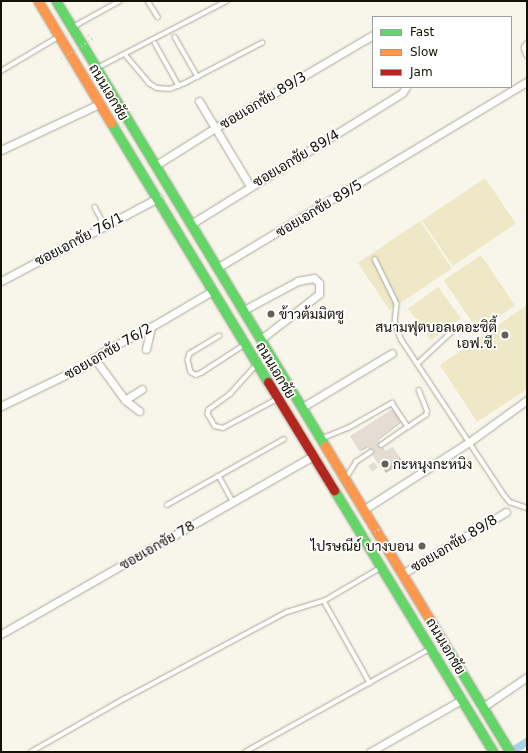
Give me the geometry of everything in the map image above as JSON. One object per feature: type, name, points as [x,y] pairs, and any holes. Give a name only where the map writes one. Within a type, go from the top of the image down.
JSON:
[{"type":"main road","name":"ถนนเอกชัย","points":[[38,1],[99,104],[158,198],[212,291],[490,748]]},
{"type":"main road","name":"ถนนเอกชัย","points":[[56,1],[156,165],[242,311],[510,752]]},
{"type":"main road","points":[[380,566],[388,564],[391,555]]},
{"type":"main road","points":[[391,584],[395,576],[402,574]]},
{"type":"street","name":"ซอยเอกชัย 89/3","points":[[156,165],[215,128],[372,36]]},
{"type":"street","points":[[527,44],[525,47],[527,54]]},
{"type":"street","name":"ซอยเอกชัย 89/5","points":[[217,268],[527,82]]},
{"type":"street","name":"ซอยเอกชัย 89/4","points":[[191,224],[404,90]]},
{"type":"street","points":[[199,101],[250,186]]},
{"type":"street","points":[[1,150],[99,104]]},
{"type":"street","name":"ซอยเอกชัย 76/1","points":[[1,281],[158,198]]},
{"type":"street","points":[[242,311],[298,281],[314,278],[319,283],[318,294],[260,340]]},
{"type":"street","name":"ซอยเอกชัย 76/2","points":[[1,406],[53,382],[95,359],[108,349],[151,327],[212,291]]},
{"type":"street","points":[[146,350],[151,327]]},
{"type":"street","points":[[302,408],[392,353]]},
{"type":"street","points":[[95,359],[125,400],[139,411]]},
{"type":"street","points":[[125,400],[142,389]]},
{"type":"street","points":[[363,510],[469,442],[527,400]]},
{"type":"street","name":"ซอยเอกชัย 78","points":[[1,634],[313,456]]},
{"type":"street","name":"ซอยเอกชัย 89/8","points":[[402,574],[506,512]]},
{"type":"street","points":[[483,707],[527,677]]},
{"type":"street","points":[[370,752],[461,700]]},
{"type":"lane","points":[[72,27],[120,1]]},
{"type":"lane","points":[[148,1],[158,17]]},
{"type":"lane","points":[[97,68],[227,1]]},
{"type":"lane","points":[[1,71],[59,36]]},
{"type":"lane","points":[[175,37],[198,77]]},
{"type":"lane","points":[[156,43],[179,86]]},
{"type":"lane","points":[[125,54],[138,72],[149,83],[156,88],[170,90],[262,43]]},
{"type":"lane","points":[[95,207],[105,226]]},
{"type":"lane","points":[[375,259],[397,304],[395,323],[397,331],[417,364],[510,502],[527,508]]},
{"type":"lane","points":[[417,364],[456,328]]},
{"type":"lane","points":[[220,336],[190,354],[188,360],[191,372],[196,375],[201,373],[245,345]]},
{"type":"lane","points":[[257,365],[231,394],[210,410],[208,414],[210,419],[215,426],[223,428],[278,399]]},
{"type":"lane","points":[[382,445],[426,415],[427,411],[419,391]]},
{"type":"lane","points":[[320,439],[348,428],[390,403],[393,404],[408,427]]},
{"type":"lane","points":[[167,505],[284,440]]},
{"type":"lane","points":[[345,481],[356,462],[371,452]]},
{"type":"lane","points":[[219,476],[233,501]]},
{"type":"lane","points":[[32,752],[124,699],[287,612],[324,601],[380,566]]},
{"type":"lane","points":[[324,601],[370,682]]},
{"type":"lane","points":[[244,752],[431,649]]},
{"type":"path","points":[[61,59],[93,39],[85,32]]},
{"type":"path","points":[[354,545],[386,526]]},
{"type":"shaded area","points":[[485,178],[516,224],[453,266],[422,220]]},
{"type":"shaded area","points":[[420,221],[452,268],[390,310],[358,263]]},
{"type":"shaded area","points":[[481,255],[515,306],[478,331],[444,280]]},
{"type":"shaded area","points":[[438,287],[461,319],[431,340],[408,309]]},
{"type":"shaded area","name":"สนามฟุตบอลเดอะซิตี้ เอฟ.ซี.","points":[[527,305],[527,389],[477,422],[440,365]]},
{"type":"building","points":[[394,408],[402,421],[378,439],[385,451],[393,447],[400,458],[381,469],[367,446],[359,451],[350,436]]},
{"type":"building","points":[[374,462],[378,468],[372,472],[368,466]]},
{"type":"waterway","points":[[511,752],[527,742]]},
{"type":"traffic: fast","points":[[56,1],[325,446]]},
{"type":"traffic: fast","points":[[111,123],[268,382]]},
{"type":"traffic: fast","points":[[334,490],[493,752]]},
{"type":"traffic: fast","points":[[447,648],[510,752]]},
{"type":"traffic: slow","points":[[38,1],[111,123]]},
{"type":"traffic: slow","points":[[325,446],[447,648]]},
{"type":"traffic: jam","points":[[268,382],[334,490]]},
{"type":"place","name":"ข้าวต้มมิตซู","points":[[271,314]]},
{"type":"place","name":"สนามฟุตบอลเดอะซิตี้ เอฟ.ซี.","points":[[505,335]]},
{"type":"place","name":"กะหนุงกะหนิง","points":[[385,464]]},
{"type":"place","name":"ไปรษณีย์ บางบอน","points":[[422,546]]}]
